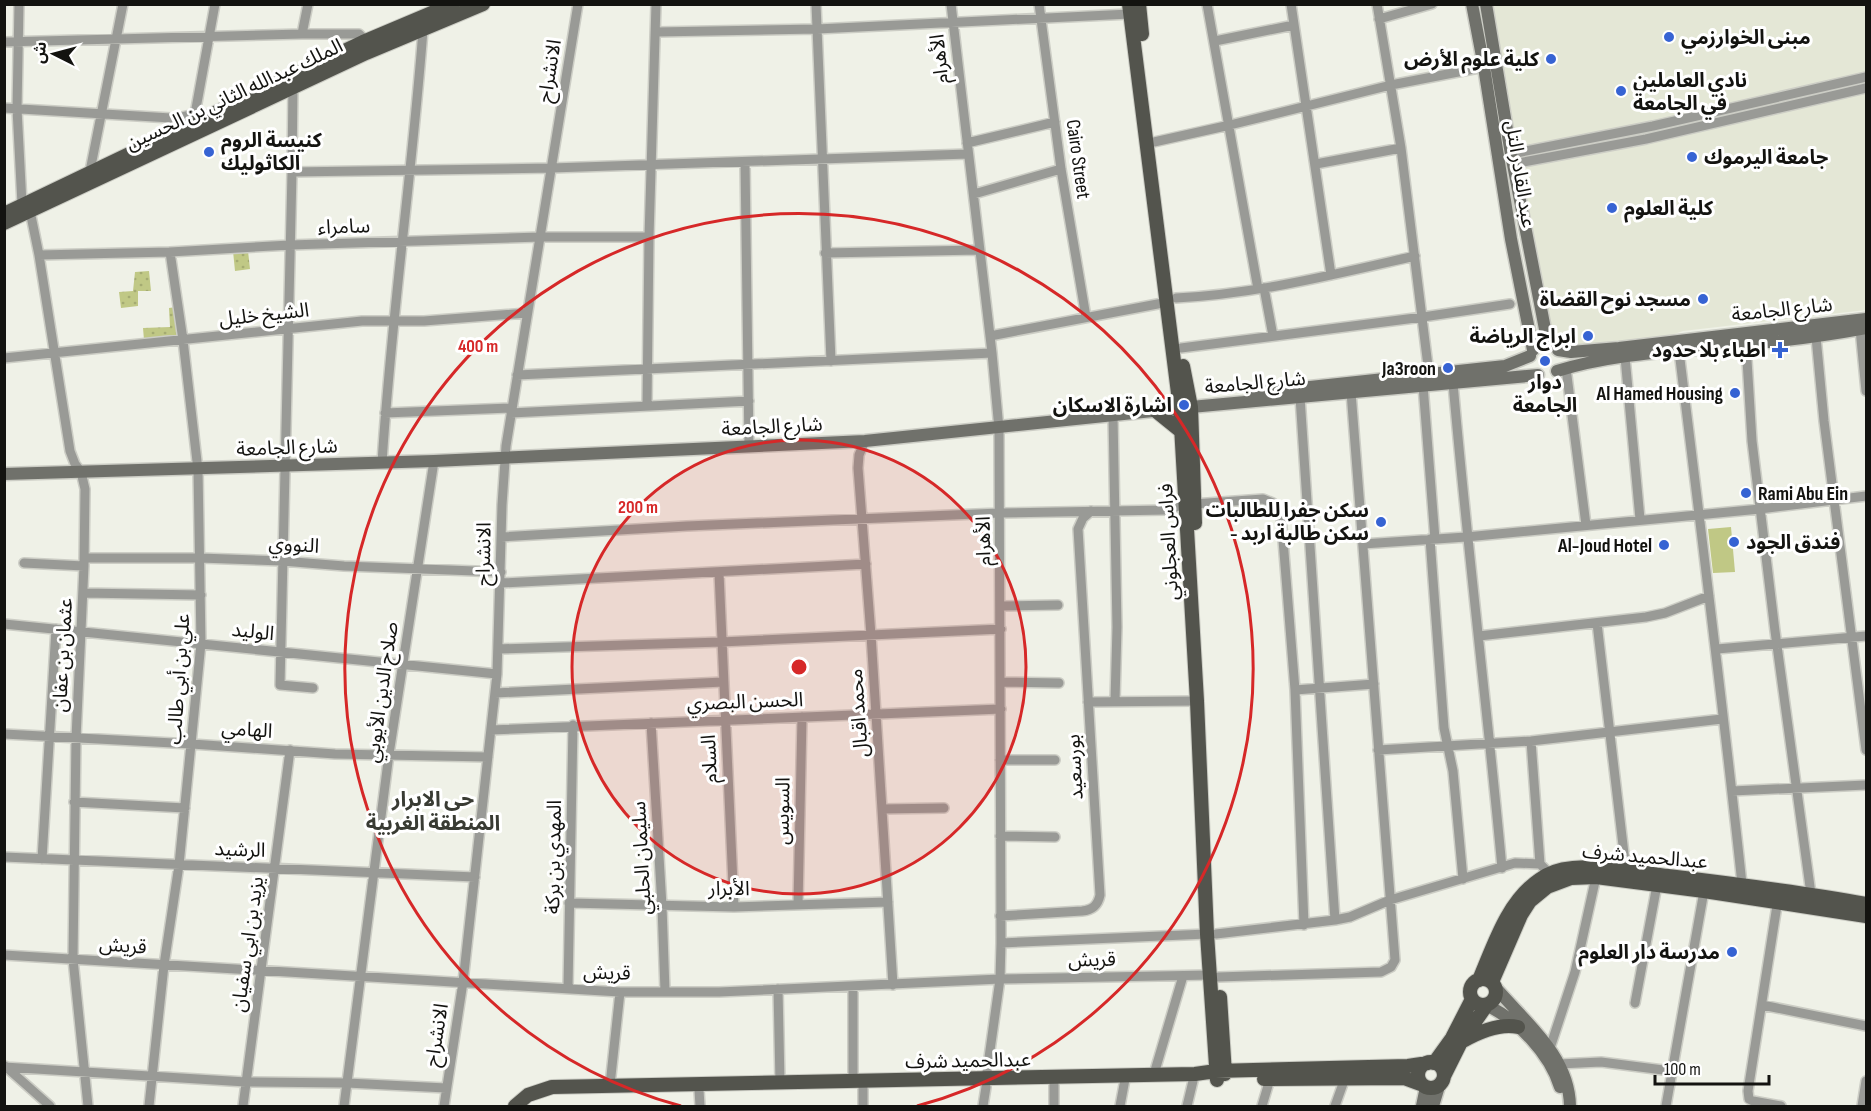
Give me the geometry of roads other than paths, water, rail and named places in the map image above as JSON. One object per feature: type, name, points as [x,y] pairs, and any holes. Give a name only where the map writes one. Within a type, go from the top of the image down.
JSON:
[{"type":"main road","name":"الملك عبدالله الثاني بن الحسين","points":[[4,213],[26,208],[293,82],[363,42],[453,4]]},
{"type":"main road","name":"الملك عبدالله الثاني بن الحسين","points":[[4,223],[90,171],[175,125],[293,82],[483,4]]},
{"type":"main road","name":"عبد القادر التل","points":[[1472,4],[1531,353]]},
{"type":"main road","points":[[1486,4],[1512,159],[1545,329],[1554,347],[1561,361],[1562,370],[1548,376],[1538,375],[1530,365],[1531,353],[1541,344],[1554,347]]},
{"type":"main road","name":"فراس العجلوني","points":[[1133,8],[1154,142],[1172,300],[1181,348],[1211,934]]},
{"type":"main road","name":"فراس العجلوني","points":[[1133,8],[1185,405],[1182,432],[1190,502],[1197,702],[1221,1075]]},
{"type":"main road","name":"شارع الجامعة","points":[[1554,347],[1571,352],[1864,325]]},
{"type":"main road","name":"شارع الجامعة","points":[[1562,370],[1576,365],[1625,357],[1816,337],[1864,325]]},
{"type":"main road","name":"شارع الجامعة","points":[[1185,405],[1350,392],[1505,366],[1531,353]]},
{"type":"main road","name":"شارع الجامعة","points":[[4,474],[382,463],[865,441],[999,429],[1156,411],[1185,405],[1426,380],[1453,383],[1538,375]]},
{"type":"main road","points":[[1156,411],[1182,432]]},
{"type":"main road","name":"عبدالحميد شرف","points":[[1489,983],[1514,906],[1545,869],[1588,867],[1742,885],[1778,896],[1866,916]]},
{"type":"main road","name":"عبدالحميد شرف","points":[[1493,965],[1530,901],[1547,886],[1581,876],[1704,891],[1778,896],[1811,894],[1866,904]]},
{"type":"main road","points":[[1563,1107],[1557,1078],[1540,1052],[1505,1016],[1486,1006],[1476,1004],[1472,999],[1470,989],[1474,983],[1489,983],[1550,1048],[1569,1090],[1570,1107]]},
{"type":"main road","points":[[1433,1107],[1442,1080],[1461,1042],[1486,1006],[1495,998],[1489,983]]},
{"type":"main road","points":[[1422,1107],[1424,1086],[1418,1074],[1421,1067],[1431,1063],[1452,1038],[1472,999]]},
{"type":"main road","points":[[1461,1042],[1489,1029],[1509,1025],[1518,1027]]},
{"type":"main road","points":[[1194,1077],[1219,1048],[1244,1070]]},
{"type":"main road","points":[[1431,1063],[1440,1066],[1442,1080]]},
{"type":"main road","name":"عبدالحميد شرف","points":[[986,1083],[1194,1077],[1244,1070],[1398,1067],[1431,1063]]},
{"type":"main road","name":"عبدالحميد شرف","points":[[525,1107],[538,1097],[568,1092],[858,1084],[1054,1084],[1154,1074],[1194,1077]]},
{"type":"main road","name":"عبدالحميد شرف","points":[[1221,1075],[1270,1079],[1404,1078],[1424,1086]]},
{"type":"main road","points":[[1424,1086],[1434,1087],[1442,1080]]},
{"type":"main road","name":"عبدالحميد شرف","points":[[515,1107],[528,1095],[543,1089],[610,1085],[780,1082],[858,1084]]},
{"type":"street","name":"عثمان بن عفان","points":[[19,4],[17,109],[26,208],[39,255],[70,451],[81,472],[85,489],[74,802],[73,960],[87,1107]]},
{"type":"street","points":[[90,171],[123,4]]},
{"type":"street","points":[[196,118],[215,4]]},
{"type":"street","points":[[302,34],[309,4]]},
{"type":"street","name":"الانشراح","points":[[444,1107],[463,982],[497,674],[505,457],[578,4]]},
{"type":"street","points":[[647,406],[657,4]]},
{"type":"street","points":[[816,4],[831,361]]},
{"type":"street","name":"الأهرام","points":[[951,4],[999,429],[1001,943],[1000,979],[983,1107]]},
{"type":"street","name":"Cairo Street","points":[[1039,4],[1061,169],[1086,317]]},
{"type":"street","points":[[1207,4],[1261,289],[1273,336]]},
{"type":"street","points":[[1291,4],[1331,275]]},
{"type":"street","points":[[1377,4],[1401,148],[1423,317],[1444,728],[1449,747],[1463,879]]},
{"type":"street","points":[[1379,19],[1432,4]]},
{"type":"street","points":[[657,32],[817,29],[1042,20],[1133,8]]},
{"type":"street","points":[[1215,41],[1294,25]]},
{"type":"street","points":[[382,463],[393,321],[423,30]]},
{"type":"street","points":[[4,42],[302,34],[359,34],[363,42]]},
{"type":"street","points":[[1154,142],[1391,85],[1484,67]]},
{"type":"street","points":[[1512,159],[1866,77]]},
{"type":"street","points":[[293,82],[280,685],[314,688]]},
{"type":"street","points":[[1512,159],[1656,136],[1866,88]]},
{"type":"street","points":[[4,108],[101,113],[175,125]]},
{"type":"street","points":[[967,143],[1055,122]]},
{"type":"street","points":[[1653,126],[1656,136]]},
{"type":"street","points":[[1316,164],[1401,148]]},
{"type":"street","points":[[292,172],[552,168],[968,154]]},
{"type":"street","points":[[745,162],[749,447]]},
{"type":"street","points":[[974,194],[1061,169]]},
{"type":"street","name":"سامراء","points":[[39,255],[541,237],[650,237]]},
{"type":"street","points":[[825,254],[979,250]]},
{"type":"street","name":"علي بن أبي طالب","points":[[148,1107],[164,965],[179,865],[201,644],[198,470],[170,252]]},
{"type":"street","points":[[990,336],[1172,300],[1220,296],[1261,289],[1415,256]]},
{"type":"street","points":[[1181,348],[1510,304]]},
{"type":"street","name":"الشيخ خليل","points":[[4,358],[362,321],[424,321],[527,314]]},
{"type":"street","points":[[1864,325],[1866,391]]},
{"type":"street","points":[[1816,337],[1824,422],[1866,750]]},
{"type":"street","points":[[1746,344],[1752,441],[1760,509],[1811,894]]},
{"type":"street","points":[[1678,351],[1717,649],[1722,719],[1742,885]]},
{"type":"street","points":[[517,375],[648,367],[748,365],[992,353]]},
{"type":"street","points":[[1625,357],[1640,519]]},
{"type":"street","points":[[1562,370],[1586,525]]},
{"type":"street","points":[[1453,383],[1466,537],[1491,744],[1502,868]]},
{"type":"street","points":[[1350,392],[1364,544],[1390,900]]},
{"type":"street","points":[[1300,397],[1335,920]]},
{"type":"street","points":[[385,413],[749,401]]},
{"type":"street","points":[[1113,416],[1118,627],[1115,701]]},
{"type":"street","name":"محمد اقبال","points":[[865,441],[858,462],[893,985]]},
{"type":"street","name":"صلاح الدين الأيوبي","points":[[344,1107],[389,754],[434,461]]},
{"type":"street","points":[[1364,544],[1466,537],[1760,509],[1866,496]]},
{"type":"street","points":[[501,537],[687,526],[1000,513],[1166,510],[1190,502],[1268,500],[1278,508],[1283,523],[1294,690],[1304,925]]},
{"type":"street","points":[[1058,511],[1072,519],[1078,528],[1083,518],[1091,511]]},
{"type":"street","name":"بورسعيد","points":[[1000,916],[1082,911],[1093,908],[1100,894],[1078,528]]},
{"type":"street","name":"النووي","points":[[24,564],[200,558],[501,572]]},
{"type":"street","points":[[501,583],[866,564]]},
{"type":"street","name":"السلام","points":[[719,573],[734,907]]},
{"type":"street","points":[[83,593],[201,595]]},
{"type":"street","points":[[1479,636],[1655,615],[1709,596]]},
{"type":"street","points":[[1001,606],[1058,605]]},
{"type":"street","points":[[1597,623],[1626,871]]},
{"type":"street","name":"الوليد","points":[[4,624],[497,674]]},
{"type":"street","points":[[42,859],[56,629]]},
{"type":"street","points":[[498,649],[721,642],[1001,629]]},
{"type":"street","points":[[1717,649],[1866,636]]},
{"type":"street","points":[[495,693],[723,682]]},
{"type":"street","points":[[1001,682],[1059,682]]},
{"type":"street","points":[[1294,690],[1374,684]]},
{"type":"street","points":[[1088,702],[1197,702]]},
{"type":"street","name":"الحسن البصري","points":[[491,730],[1001,709]]},
{"type":"street","name":"السويس","points":[[798,905],[802,717]]},
{"type":"street","points":[[1378,750],[1532,741],[1722,719]]},
{"type":"street","name":"سليمان الحلبي","points":[[651,723],[665,991]]},
{"type":"street","name":"المهدي بن بركة","points":[[568,988],[573,725]]},
{"type":"street","name":"الهامي","points":[[4,734],[335,754],[488,757]]},
{"type":"street","points":[[1001,943],[1211,934],[1304,925],[1350,917],[1390,900],[1524,862],[1545,869],[1532,741]]},
{"type":"street","name":"يزيد بن ابي سفيان","points":[[243,1107],[290,750]]},
{"type":"street","points":[[1000,760],[1055,760]]},
{"type":"street","points":[[1732,791],[1866,785]]},
{"type":"street","points":[[74,802],[185,808]]},
{"type":"street","points":[[882,809],[944,808]]},
{"type":"street","points":[[1000,836],[1055,837]]},
{"type":"street","name":"الرشيد","points":[[4,857],[475,877]]},
{"type":"street","points":[[1550,1048],[1575,972],[1596,877]]},
{"type":"street","points":[[1635,1003],[1657,885]]},
{"type":"street","points":[[1666,1107],[1704,891]]},
{"type":"street","points":[[1778,896],[1748,1095],[1753,1101],[1781,1107]]},
{"type":"street","name":"قريش","points":[[4,955],[620,992],[719,992],[1000,979],[1381,972],[1391,967],[1395,960],[1390,900]]},
{"type":"street","name":"الأبرار","points":[[569,903],[734,907],[888,902]]},
{"type":"street","points":[[1154,1074],[1183,976]]},
{"type":"street","points":[[854,986],[858,1084],[863,1107]]},
{"type":"street","points":[[778,989],[780,1082]]},
{"type":"street","points":[[610,1085],[620,992]]},
{"type":"street","points":[[1762,1005],[1866,1026]]},
{"type":"street","points":[[1559,1064],[1601,1062],[1671,1071]]},
{"type":"street","points":[[5,1067],[246,1082],[347,1083],[446,1088]]},
{"type":"street","points":[[5,1067],[50,1107]]},
{"type":"street","points":[[1187,1107],[1194,1077]]},
{"type":"street","points":[[1120,1107],[1125,1078]]},
{"type":"street","points":[[1335,1107],[1345,1078]]},
{"type":"street","points":[[1262,1107],[1270,1079]]},
{"type":"street","points":[[1862,1107],[1866,1082]]},
{"type":"street","points":[[1053,1107],[1054,1084]]},
{"type":"street","points":[[699,1090],[700,1107]]},
{"type":"place","name":"مبنى الخوارزمي","points":[[1669,37]]},
{"type":"place","name":"كلية علوم الأرض","points":[[1551,59]]},
{"type":"place","name":"نادي العاملين في الجامعة","points":[[1621,91]]},
{"type":"place","name":"كنيسة الروم الكاثوليك","points":[[209,152]]},
{"type":"place","name":"جامعة اليرموك","points":[[1692,157]]},
{"type":"place","name":"كلية العلوم","points":[[1612,208]]},
{"type":"place","name":"مسجد نوح القضاة","points":[[1703,299]]},
{"type":"place","name":"ابراج الرياضة","points":[[1588,336]]},
{"type":"place","name":"اطباء بلا حدود","points":[[1780,350]]},
{"type":"place","name":"دوار الجامعة","points":[[1545,361]]},
{"type":"place","name":"Ja3roon","points":[[1448,368]]},
{"type":"place","name":"Al Hamed Housing","points":[[1735,393]]},
{"type":"place","name":"اشارة الاسكان","points":[[1184,405]]},
{"type":"place","name":"Rami Abu Ein","points":[[1746,493]]},
{"type":"place","name":"سكن جفرا للطالبات - سكن طالبة اربد","points":[[1381,522]]},
{"type":"place","name":"فندق الجود","points":[[1734,542]]},
{"type":"place","name":"Al-Joud Hotel","points":[[1664,545]]},
{"type":"place","name":"مدرسة دار العلوم","points":[[1732,952]]},
{"type":"district","name":"حي الابرار المنطقة الغربية","points":[[433,811]]}]
